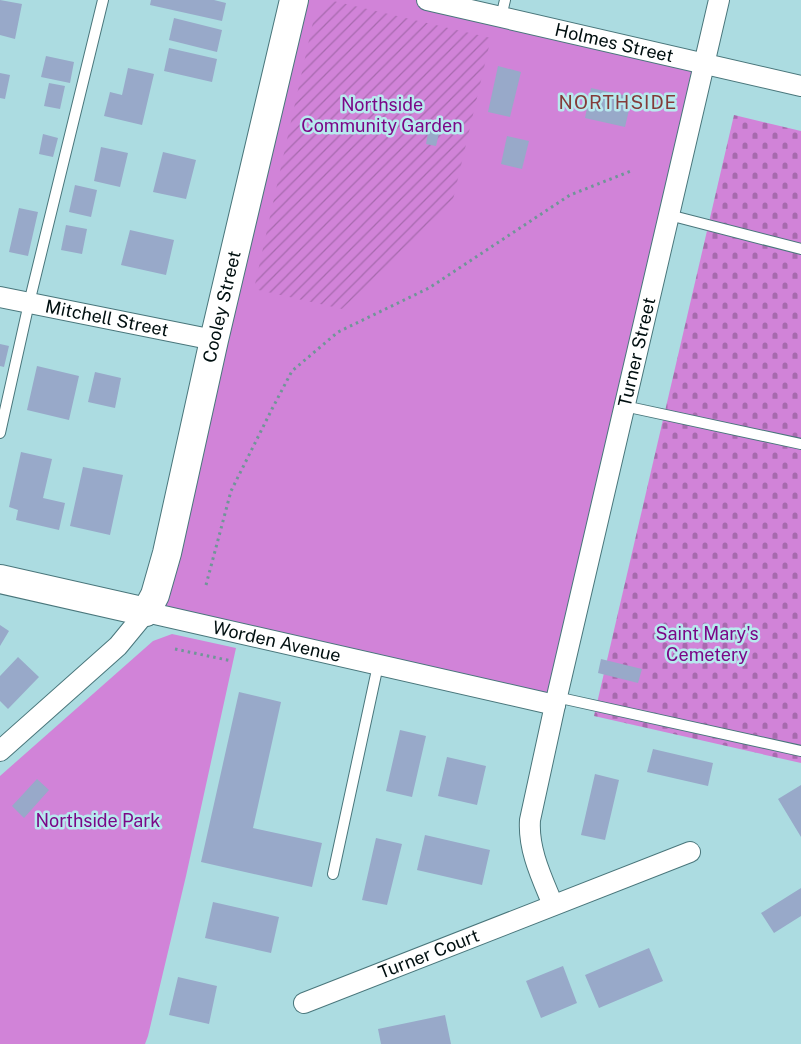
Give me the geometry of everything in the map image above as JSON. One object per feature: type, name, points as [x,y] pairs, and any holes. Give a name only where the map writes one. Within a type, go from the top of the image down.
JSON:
[{"type":"street","name":"Cooley Street","points":[[146,612],[154,595],[167,553],[214,340],[294,0]]},
{"type":"street","name":"Holmes Street","points":[[427,0],[503,8],[705,64],[801,86]]},
{"type":"street","name":"Turner Street","points":[[556,701],[720,0]]},
{"type":"street","name":"Mitchell Street","points":[[0,297],[214,340]]},
{"type":"street","name":"Worden Avenue","points":[[0,579],[378,665],[556,701]]},
{"type":"street","points":[[0,750],[118,646],[146,612]]},
{"type":"street","points":[[553,905],[533,852],[530,820],[556,701]]},
{"type":"street","name":"Turner Court","points":[[304,1003],[690,852]]},
{"type":"lane","points":[[0,433],[29,303],[103,0]]},
{"type":"lane","points":[[670,215],[801,249]]},
{"type":"lane","points":[[624,406],[801,444]]},
{"type":"lane","points":[[333,874],[378,665]]},
{"type":"lane","points":[[556,701],[801,751]]},
{"type":"path","points":[[206,585],[231,491],[292,371],[338,332],[429,288],[570,195],[631,171]]},
{"type":"path","points":[[175,650],[232,661]]},
{"type":"green space","points":[[294,0],[427,0],[705,64],[555,705],[146,612]]},
{"type":"green space","name":"Northside Community Garden","points":[[329,0],[491,38],[452,204],[342,309],[254,289],[315,13]]},
{"type":"green space","name":"Saint Mary's Cemetery","points":[[734,115],[801,131],[801,763],[594,716]]},
{"type":"green space","name":"Northside Park","points":[[172,634],[236,648],[186,876],[145,1044],[0,1044],[0,776],[153,641]]},
{"type":"building","points":[[0,0],[22,4],[15,39],[0,35]]},
{"type":"building","points":[[151,0],[214,0],[226,3],[222,21],[150,5]]},
{"type":"building","points":[[174,18],[222,30],[217,52],[169,40]]},
{"type":"building","points":[[169,48],[217,59],[212,82],[164,71]]},
{"type":"building","points":[[46,56],[74,62],[70,83],[41,77]]},
{"type":"building","points":[[498,66],[521,72],[510,117],[488,112]]},
{"type":"building","points":[[128,68],[154,74],[142,125],[104,116],[110,92],[122,95]]},
{"type":"building","points":[[0,73],[10,75],[5,99],[0,98]]},
{"type":"building","points":[[49,83],[65,86],[60,109],[44,106]]},
{"type":"building","points":[[591,88],[632,97],[625,127],[585,118]]},
{"type":"building","points":[[430,123],[441,125],[436,146],[426,144]]},
{"type":"building","points":[[43,134],[58,138],[53,157],[39,154]]},
{"type":"building","points":[[507,136],[529,141],[522,169],[501,164]]},
{"type":"building","points":[[101,147],[128,153],[120,187],[94,181]]},
{"type":"building","points":[[163,152],[196,160],[186,199],[153,192]]},
{"type":"building","points":[[75,185],[97,190],[91,217],[69,212]]},
{"type":"building","points":[[19,208],[38,212],[28,256],[9,252]]},
{"type":"building","points":[[66,225],[87,229],[82,254],[61,250]]},
{"type":"building","points":[[130,230],[174,240],[166,275],[121,265]]},
{"type":"building","points":[[0,344],[9,346],[4,367],[0,366]]},
{"type":"building","points":[[37,366],[79,376],[69,420],[27,410]]},
{"type":"building","points":[[95,372],[121,378],[115,408],[88,402]]},
{"type":"building","points":[[21,452],[52,459],[43,498],[65,503],[59,530],[16,520],[18,510],[9,507]]},
{"type":"building","points":[[83,467],[123,475],[110,535],[70,526]]},
{"type":"building","points":[[0,625],[9,631],[0,646]]},
{"type":"building","points":[[18,657],[39,677],[8,709],[0,701],[0,676]]},
{"type":"building","points":[[601,659],[642,669],[638,683],[598,673]]},
{"type":"building","points":[[239,692],[281,702],[253,828],[322,843],[312,887],[201,862]]},
{"type":"building","points":[[400,730],[426,736],[412,797],[386,791]]},
{"type":"building","points":[[653,749],[713,763],[708,786],[647,772]]},
{"type":"building","points":[[447,757],[486,766],[477,805],[438,796]]},
{"type":"building","points":[[595,774],[619,780],[605,840],[581,835]]},
{"type":"building","points":[[37,779],[49,790],[24,818],[12,806]]},
{"type":"building","points":[[801,785],[801,837],[778,799]]},
{"type":"building","points":[[425,835],[490,850],[482,885],[417,870]]},
{"type":"building","points":[[376,838],[402,844],[387,905],[362,900]]},
{"type":"building","points":[[801,888],[801,916],[774,933],[761,913]]},
{"type":"building","points":[[213,902],[279,917],[271,953],[205,938]]},
{"type":"building","points":[[649,948],[663,981],[599,1008],[585,975]]},
{"type":"building","points":[[563,966],[577,1003],[541,1018],[526,981]]},
{"type":"building","points":[[178,977],[217,986],[209,1024],[169,1015]]},
{"type":"building","points":[[445,1015],[451,1044],[381,1044],[378,1029]]},
{"type":"district","name":"NORTHSIDE","points":[[618,102]]}]
